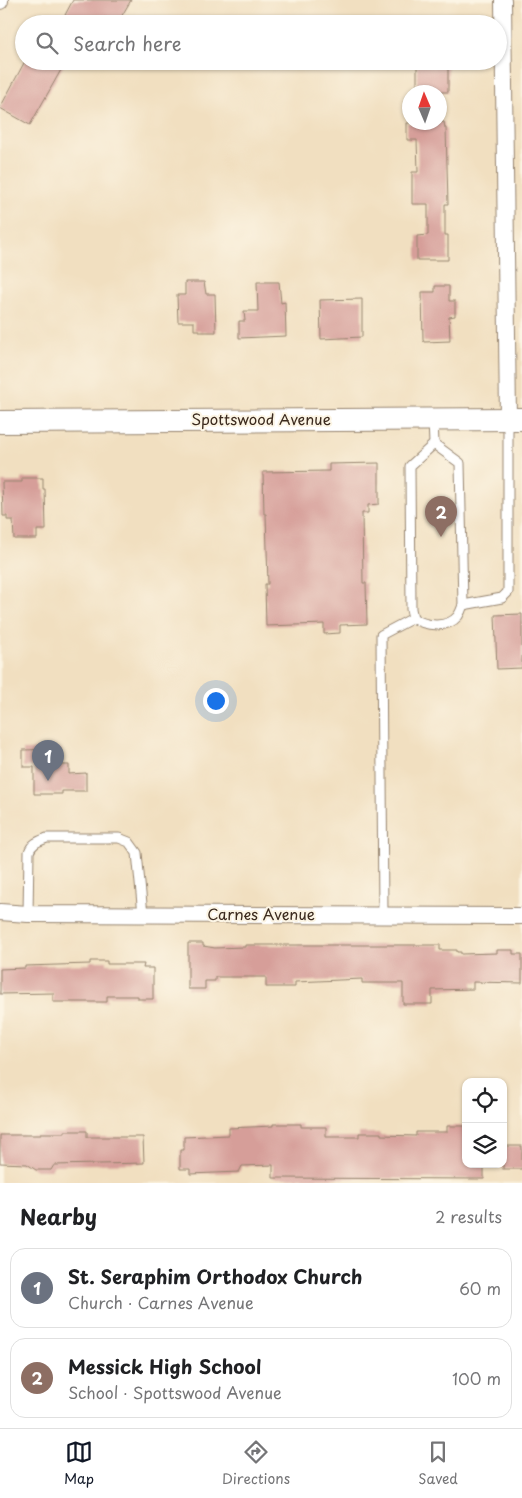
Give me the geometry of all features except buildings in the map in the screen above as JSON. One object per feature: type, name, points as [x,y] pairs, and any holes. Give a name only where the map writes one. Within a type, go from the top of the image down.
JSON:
[{"type":"street","points":[[503,0],[503,15]]},
{"type":"street","points":[[505,70],[515,419]]},
{"type":"street","name":"Spottswood Avenue","points":[[0,422],[515,419]]},
{"type":"street","name":"Carnes Avenue","points":[[0,912],[28,914],[522,916]]},
{"type":"lane","points":[[412,618],[410,466],[434,444],[433,419]]},
{"type":"lane","points":[[463,605],[502,598],[508,592],[515,419]]},
{"type":"lane","points":[[412,618],[427,624],[440,625],[458,616],[463,605],[460,463],[434,444]]},
{"type":"lane","points":[[384,915],[381,635],[412,618]]},
{"type":"lane","points":[[28,914],[29,852],[31,846],[47,838],[119,838],[129,842],[137,853],[143,914]]},
{"type":"place","name":"Messick High School","points":[[441,537]]},
{"type":"place","name":"St. Seraphim Orthodox Church","points":[[48,781]]}]
